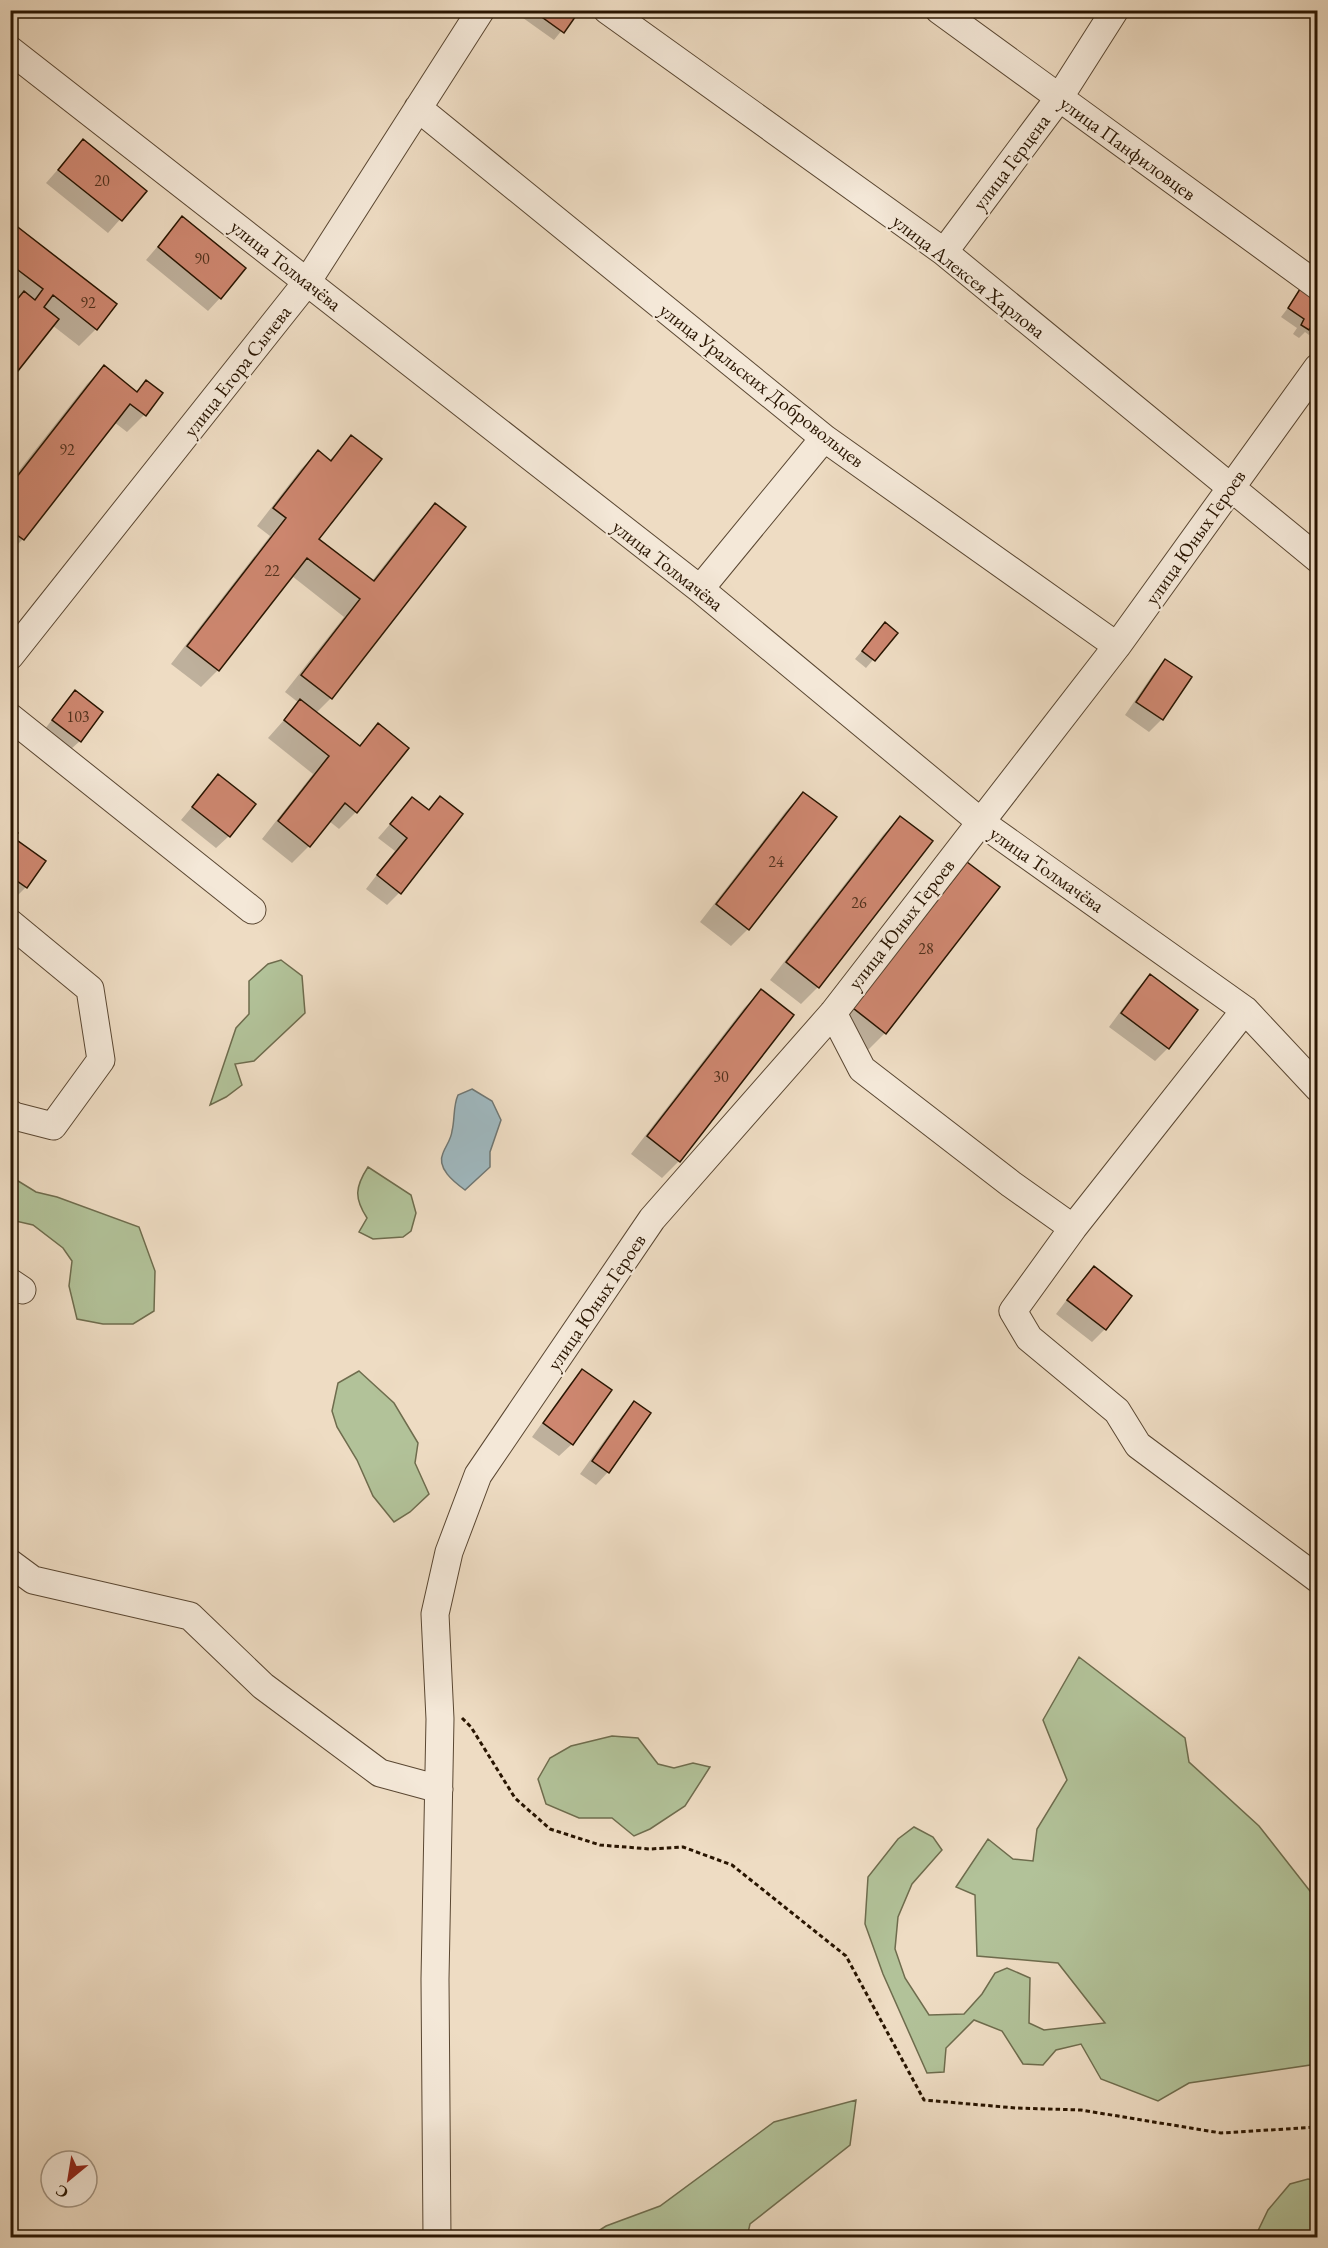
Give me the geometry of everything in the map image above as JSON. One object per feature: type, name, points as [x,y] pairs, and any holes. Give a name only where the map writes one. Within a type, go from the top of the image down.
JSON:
[{"type":"street","name":"улица Егора Сычева","points":[[10,656],[308,282],[481,10]]},
{"type":"street","name":"улица Алексея Харлова","points":[[607,10],[944,252],[1317,559]]},
{"type":"street","name":"улица Панфиловцев","points":[[939,10],[1317,286]]},
{"type":"street","name":"улица Герцена","points":[[944,252],[1059,98],[1115,10]]},
{"type":"street","name":"улица Толмачёва","points":[[10,50],[700,589],[982,823],[1245,1010],[1317,1088]]},
{"type":"street","name":"улица Уральских Добровольцев","points":[[418,108],[824,438],[1117,646]]},
{"type":"street","name":"улица Юных Героев","points":[[437,2238],[435,1979],[439,1696],[435,1614],[449,1552],[478,1475],[652,1220],[833,1013],[942,870],[982,823],[1117,646],[1317,367]]},
{"type":"street","points":[[700,589],[824,438]]},
{"type":"street","points":[[10,717],[252,910]]},
{"type":"street","points":[[10,923],[90,989],[101,1060],[53,1126],[10,1113]]},
{"type":"street","points":[[1245,1010],[1073,1228],[1013,1311],[1029,1338],[1117,1411],[1138,1445],[1317,1579]]},
{"type":"street","points":[[833,1013],[862,1069],[1011,1184],[1073,1228]]},
{"type":"street","points":[[10,1563],[33,1580],[190,1616],[263,1686],[380,1773],[439,1789]]},
{"type":"path","points":[[439,1696],[471,1727],[515,1798],[550,1828],[600,1845],[650,1849],[683,1847],[732,1865],[846,1956],[924,2100],[1016,2108],[1081,2110],[1221,2133],[1317,2127]]},
{"type":"green space","points":[[281,960],[302,976],[305,1013],[254,1061],[235,1064],[242,1085],[210,1105],[236,1028],[249,1014],[249,981],[268,964]]},
{"type":"green space","points":[[368,1167],[411,1195],[416,1213],[411,1231],[403,1237],[373,1239],[359,1232],[367,1218],[360,1204],[358,1192]]},
{"type":"green space","points":[[10,1176],[36,1192],[57,1197],[139,1227],[155,1271],[154,1311],[133,1324],[103,1324],[77,1319],[69,1286],[72,1261],[63,1248],[33,1225],[11,1220]]},
{"type":"green space","points":[[359,1371],[394,1403],[418,1443],[415,1463],[429,1494],[410,1512],[394,1522],[373,1496],[357,1460],[337,1427],[332,1411],[338,1383]]},
{"type":"green space","points":[[1079,1657],[1185,1738],[1189,1762],[1259,1826],[1317,1900],[1317,2064],[1189,2083],[1158,2101],[1101,2079],[1081,2044],[1056,2050],[1043,2065],[1023,2064],[1002,2031],[974,2020],[946,2048],[944,2072],[927,2073],[883,1974],[865,1924],[868,1877],[898,1839],[914,1827],[933,1837],[942,1850],[912,1884],[898,1917],[895,1949],[905,1978],[929,2015],[964,2014],[982,1994],[995,1973],[1007,1968],[1030,1978],[1029,2023],[1044,2030],[1105,2023],[1058,1963],[977,1956],[975,1895],[956,1887],[988,1839],[1013,1859],[1033,1861],[1037,1829],[1067,1780],[1043,1720]]},
{"type":"green space","points":[[612,1736],[638,1738],[658,1764],[674,1768],[693,1763],[710,1767],[685,1806],[650,1829],[634,1836],[612,1818],[579,1818],[546,1804],[538,1779],[550,1758],[571,1746]]},
{"type":"green space","points":[[856,2100],[850,2145],[750,2224],[747,2237],[589,2237],[606,2226],[660,2206],[774,2122]]},
{"type":"green space","points":[[1308,2179],[1317,2181],[1317,2237],[1255,2237],[1268,2210],[1290,2184]]},
{"type":"water","points":[[472,1089],[492,1101],[501,1120],[490,1152],[490,1167],[465,1190],[447,1174],[441,1159],[450,1140],[458,1095]]},
{"type":"building","points":[[532,10],[566,11],[580,10],[564,33]]},
{"type":"building","points":[[10,85],[17,91],[10,100]]},
{"type":"building","points":[[83,139],[147,191],[122,221],[58,170]]},
{"type":"building","points":[[182,216],[246,268],[221,299],[158,247]]},
{"type":"building","points":[[10,221],[117,304],[97,330],[53,295],[44,307],[59,319],[10,381],[10,308],[24,291],[35,300],[43,289],[10,264]]},
{"type":"building","points":[[1300,289],[1318,300],[1318,328],[1313,324],[1309,330],[1301,325],[1304,319],[1288,308]]},
{"type":"building","points":[[104,365],[137,392],[146,380],[163,393],[146,416],[130,404],[24,540],[10,530],[10,482],[12,483]]},
{"type":"building","points":[[351,435],[382,459],[319,539],[374,581],[435,503],[466,527],[332,699],[301,675],[360,599],[307,558],[219,671],[187,646],[286,518],[273,508],[318,450],[331,461]]},
{"type":"building","points":[[885,622],[898,633],[875,661],[862,651]]},
{"type":"building","points":[[1165,659],[1192,677],[1163,720],[1136,702]]},
{"type":"building","points":[[75,690],[103,712],[81,742],[52,720]]},
{"type":"building","points":[[300,699],[360,746],[378,723],[409,748],[357,813],[345,803],[310,847],[278,821],[329,756],[284,720]]},
{"type":"building","points":[[218,774],[256,804],[230,837],[192,807]]},
{"type":"building","points":[[803,792],[837,817],[749,930],[716,904]]},
{"type":"building","points":[[440,796],[463,814],[401,894],[377,875],[407,838],[390,824],[412,797],[429,810]]},
{"type":"building","points":[[900,816],[933,841],[819,988],[786,962]]},
{"type":"building","points":[[10,828],[18,833],[14,838],[46,861],[27,888],[10,876]]},
{"type":"building","points":[[967,862],[1000,887],[886,1034],[853,1008]]},
{"type":"building","points":[[1150,974],[1198,1010],[1169,1049],[1121,1013]]},
{"type":"building","points":[[761,989],[794,1015],[680,1162],[647,1136]]},
{"type":"building","points":[[1094,1266],[1132,1296],[1106,1330],[1067,1300]]},
{"type":"building","points":[[582,1369],[612,1390],[573,1445],[543,1423]]},
{"type":"building","points":[[634,1401],[651,1413],[609,1473],[592,1461]]}]
